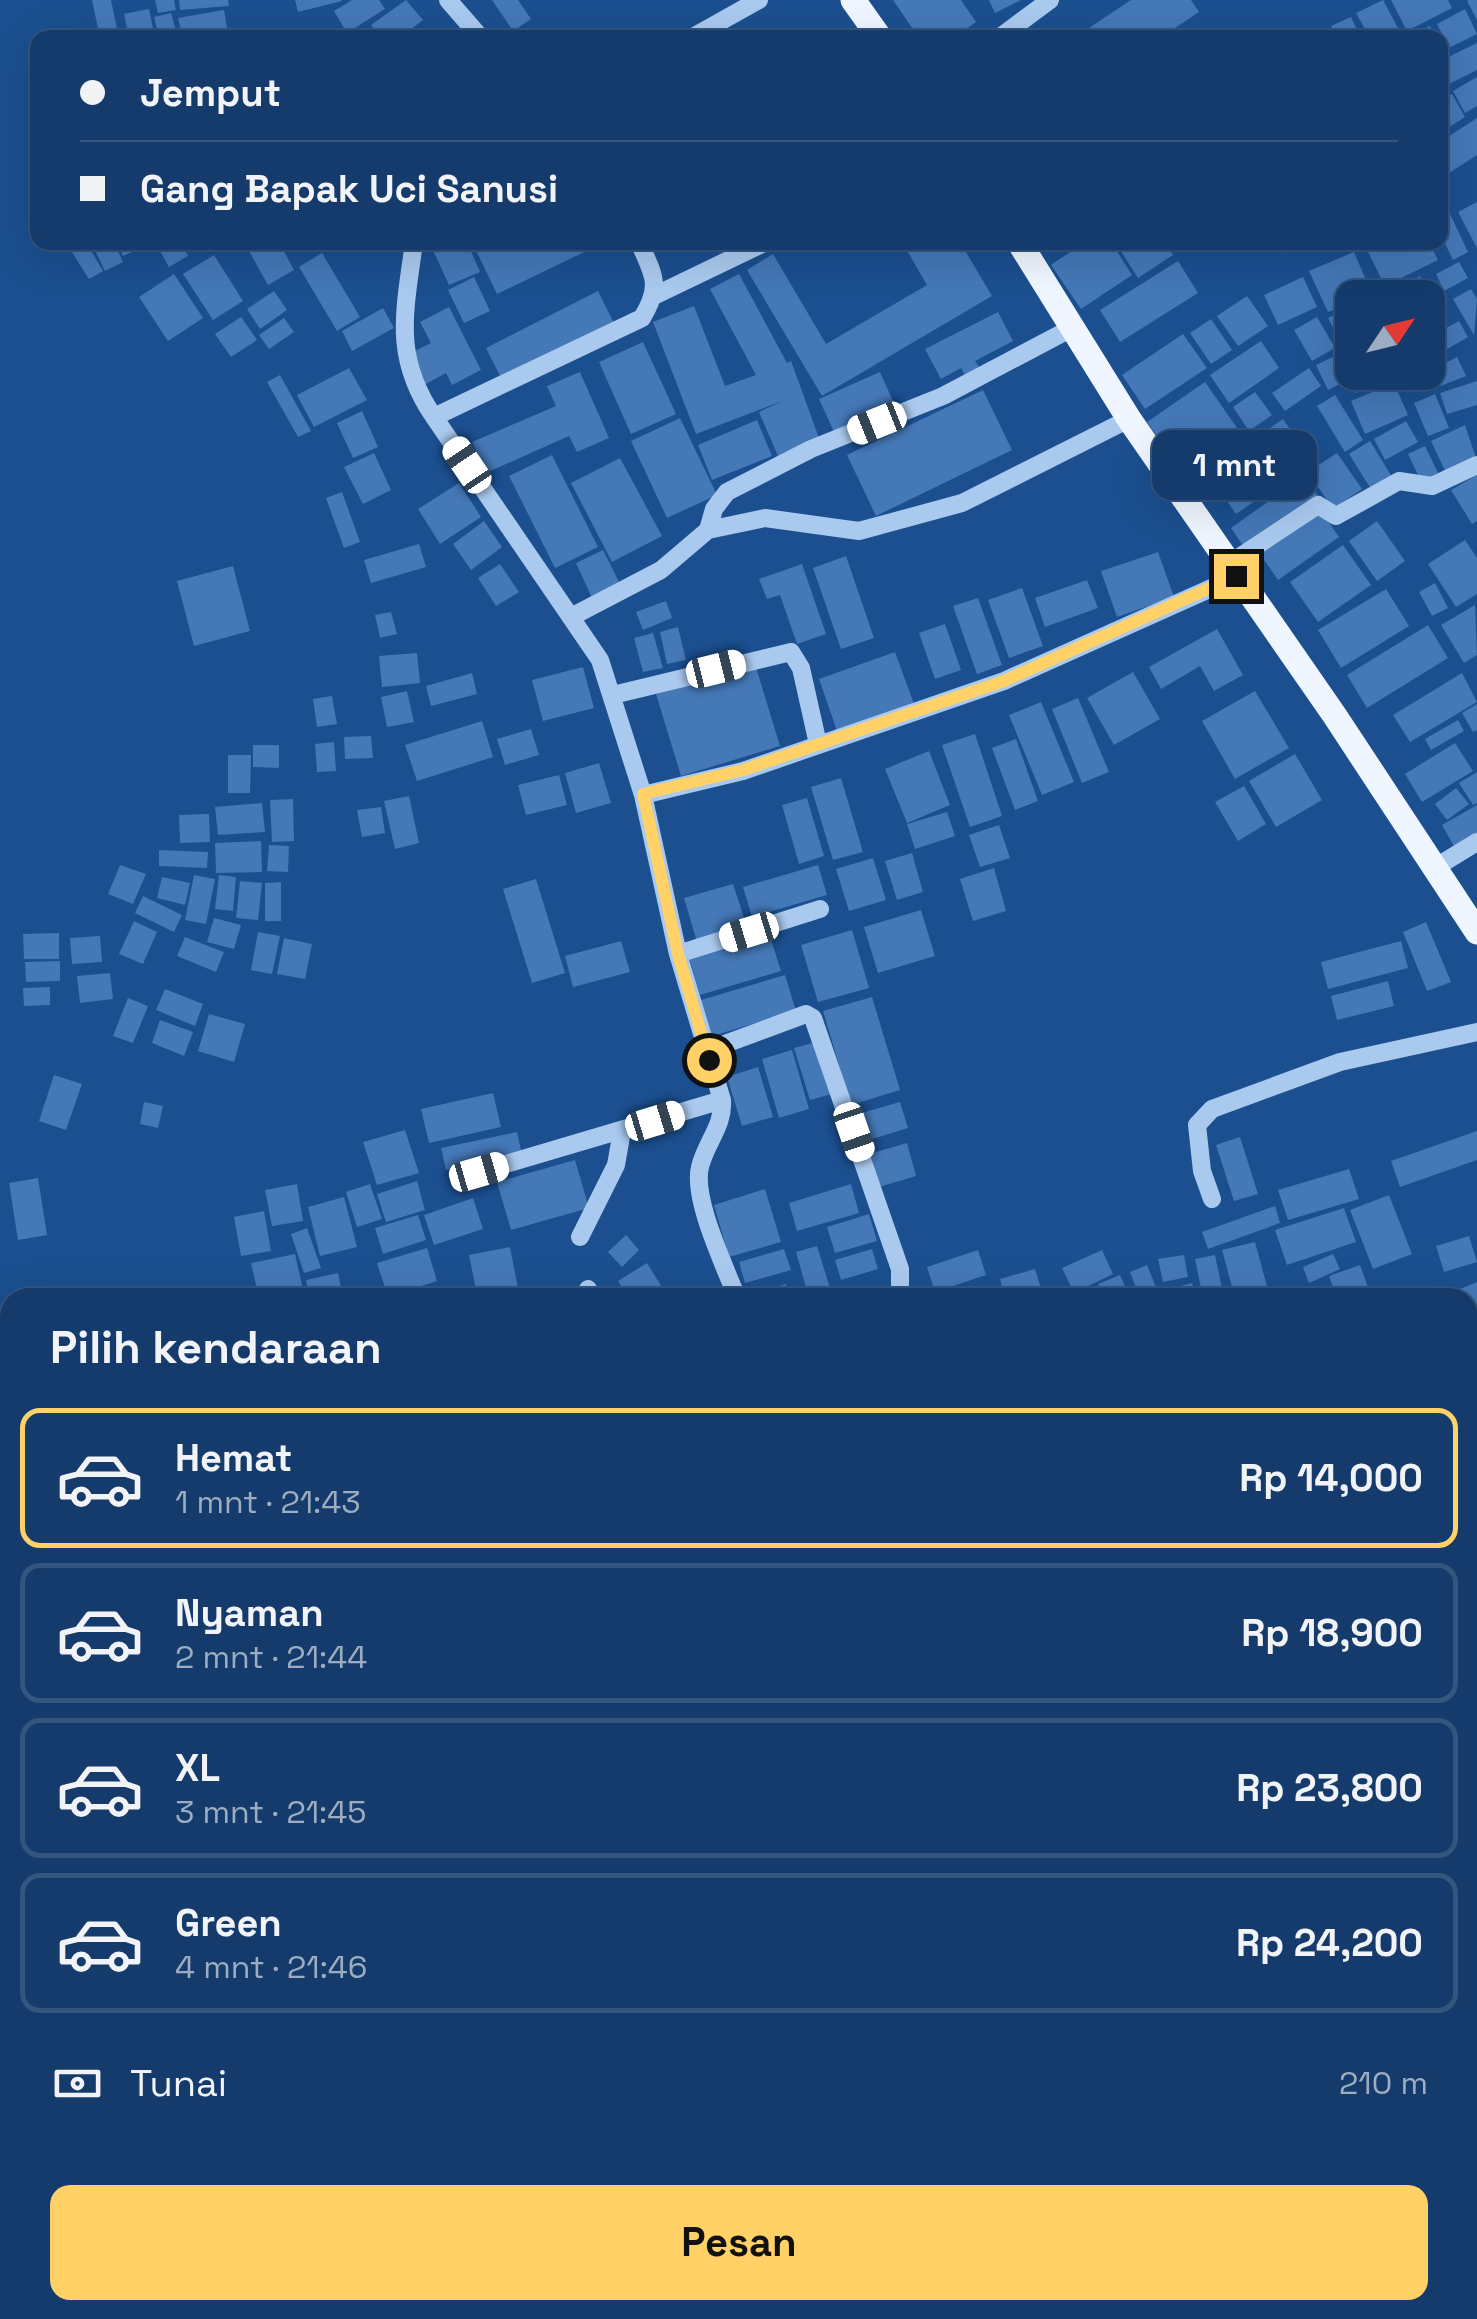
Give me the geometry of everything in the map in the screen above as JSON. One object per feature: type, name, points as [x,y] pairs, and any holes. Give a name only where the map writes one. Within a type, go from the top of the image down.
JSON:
[{"type":"main road","points":[[853,0],[874,30]]},
{"type":"main road","points":[[1024,250],[1128,419],[1477,932]]},
{"type":"street","points":[[448,0],[474,30]]},
{"type":"street","points":[[705,30],[759,0]]},
{"type":"street","points":[[1010,30],[1050,0]]},
{"type":"street","points":[[413,250],[402,330],[410,378],[590,641],[613,695],[643,794],[678,954],[722,1100],[723,1118],[698,1172],[702,1199],[733,1288]]},
{"type":"street","points":[[642,250],[653,274],[656,295]]},
{"type":"street","points":[[434,417],[642,318],[656,295],[749,250]]},
{"type":"street","points":[[708,530],[714,509],[727,492],[811,449],[943,396],[1070,329]]},
{"type":"street","points":[[571,617],[661,570],[708,530],[765,518],[859,531],[962,503],[1128,419]]},
{"type":"street","points":[[643,794],[743,770],[1004,681],[1233,570],[1318,505],[1330,516],[1339,515],[1399,481],[1432,486],[1477,465]]},
{"type":"street","points":[[613,695],[791,652],[801,668],[818,744]]},
{"type":"street","points":[[1436,867],[1477,842]]},
{"type":"street","points":[[678,954],[820,910]]},
{"type":"street","points":[[706,1051],[797,1017],[814,1018],[900,1269],[900,1288]]},
{"type":"street","points":[[1212,1199],[1202,1171],[1197,1125],[1212,1109],[1340,1062],[1477,1032]]},
{"type":"street","points":[[479,1172],[722,1100]]},
{"type":"street","points":[[580,1236],[616,1165],[622,1131]]},
{"type":"building","points":[[92,0],[111,0],[117,30],[98,30]]},
{"type":"building","points":[[155,0],[174,0],[176,10],[158,13]]},
{"type":"building","points":[[179,0],[228,0],[229,6],[180,10]]},
{"type":"building","points":[[295,0],[341,0],[342,1],[298,12]]},
{"type":"building","points":[[352,0],[379,0],[385,9],[352,30],[345,30],[334,11]]},
{"type":"building","points":[[406,0],[423,20],[410,30],[374,30],[371,25]]},
{"type":"building","points":[[492,0],[518,0],[531,19],[512,30]]},
{"type":"building","points":[[893,0],[961,0],[976,22],[965,30],[914,30]]},
{"type":"building","points":[[989,0],[1021,0],[995,13]]},
{"type":"building","points":[[1131,0],[1191,0],[1199,12],[1172,30],[1086,30]]},
{"type":"building","points":[[1383,0],[1398,28],[1366,30],[1356,13]]},
{"type":"building","points":[[1391,0],[1448,0],[1452,8],[1406,30]]},
{"type":"building","points":[[1477,0],[1477,20],[1467,1]]},
{"type":"building","points":[[149,9],[153,30],[127,30],[124,14]]},
{"type":"building","points":[[1465,9],[1477,34],[1449,48],[1448,30],[1440,30],[1437,24]]},
{"type":"building","points":[[224,10],[227,28],[181,30],[178,18]]},
{"type":"building","points":[[171,13],[176,30],[157,30],[154,17]]},
{"type":"building","points":[[1351,17],[1357,30],[1333,30],[1331,26]]},
{"type":"building","points":[[1477,43],[1477,70],[1448,84],[1448,57]]},
{"type":"building","points":[[1477,77],[1477,106],[1465,113],[1453,91]]},
{"type":"building","points":[[1452,94],[1465,117],[1448,128],[1448,96]]},
{"type":"building","points":[[1477,118],[1477,155],[1449,173],[1448,172],[1448,137]]},
{"type":"building","points":[[1477,202],[1477,248],[1458,212]]},
{"type":"building","points":[[1448,210],[1468,252],[1453,260],[1448,250]]},
{"type":"building","points":[[71,250],[91,250],[103,271],[89,279]]},
{"type":"building","points":[[95,250],[118,250],[123,262],[105,271]]},
{"type":"building","points":[[159,250],[185,250],[188,256],[169,267]]},
{"type":"building","points":[[248,250],[283,250],[294,270],[268,285]]},
{"type":"building","points":[[433,250],[470,250],[480,272],[449,285]]},
{"type":"building","points":[[476,250],[588,250],[497,294]]},
{"type":"building","points":[[907,250],[965,250],[992,296],[822,396],[747,270],[773,254],[826,344],[927,285]]},
{"type":"building","points":[[1073,250],[1116,250],[1132,275],[1081,309],[1051,265]]},
{"type":"building","points":[[1120,250],[1170,250],[1173,255],[1138,278]]},
{"type":"building","points":[[1367,250],[1433,250],[1438,260],[1397,280],[1382,280]]},
{"type":"building","points":[[1354,252],[1366,280],[1335,280],[1335,309],[1328,312],[1309,271]]},
{"type":"building","points":[[322,253],[360,317],[337,331],[299,267]]},
{"type":"building","points":[[214,255],[243,301],[213,320],[183,274]]},
{"type":"building","points":[[1178,261],[1198,293],[1120,342],[1100,310]]},
{"type":"building","points":[[1459,262],[1468,278],[1445,290],[1445,280],[1439,280],[1436,274]]},
{"type":"building","points":[[174,274],[203,318],[168,341],[139,297]]},
{"type":"building","points":[[739,274],[787,363],[791,361],[819,438],[778,456],[759,412],[785,400],[696,434],[653,322],[694,306],[725,386],[756,375],[710,289]]},
{"type":"building","points":[[474,277],[490,311],[464,323],[448,290]]},
{"type":"building","points":[[1303,277],[1317,307],[1278,325],[1264,295]]},
{"type":"building","points":[[1471,289],[1477,299],[1474,335],[1453,299]]},
{"type":"building","points":[[274,291],[287,310],[260,329],[247,309]]},
{"type":"building","points":[[598,291],[614,323],[502,380],[486,348]]},
{"type":"building","points":[[1247,296],[1268,326],[1238,346],[1217,316]]},
{"type":"building","points":[[449,307],[481,370],[452,385],[446,373],[424,385],[409,354],[431,343],[420,322]]},
{"type":"building","points":[[383,308],[394,328],[352,351],[342,331]]},
{"type":"building","points":[[998,312],[1013,341],[975,361],[981,370],[966,377],[961,368],[941,379],[925,349]]},
{"type":"building","points":[[241,317],[257,340],[231,357],[215,334]]},
{"type":"building","points":[[1317,317],[1335,348],[1312,361],[1294,330]]},
{"type":"building","points":[[284,318],[294,332],[269,349],[259,335]]},
{"type":"building","points":[[1211,319],[1232,350],[1211,364],[1190,333]]},
{"type":"building","points":[[1459,321],[1468,337],[1445,350],[1445,329]]},
{"type":"building","points":[[1183,334],[1207,368],[1145,409],[1122,375]]},
{"type":"building","points":[[1261,341],[1279,368],[1229,403],[1210,375]]},
{"type":"building","points":[[643,342],[676,414],[631,434],[599,362]]},
{"type":"building","points":[[1335,356],[1335,386],[1328,390],[1316,365]]},
{"type":"building","points":[[1457,357],[1466,376],[1445,384],[1445,363]]},
{"type":"building","points":[[349,368],[367,400],[314,427],[297,395]]},
{"type":"building","points":[[1309,368],[1321,386],[1285,411],[1272,393]]},
{"type":"building","points":[[580,372],[609,438],[577,452],[569,436],[486,473],[472,442],[556,406],[547,386]]},
{"type":"building","points":[[880,372],[896,408],[835,434],[819,399]]},
{"type":"building","points":[[280,375],[311,431],[298,437],[267,382]]},
{"type":"building","points":[[1477,381],[1477,405],[1447,414],[1440,393]]},
{"type":"building","points":[[1205,382],[1242,435],[1184,475],[1147,422]]},
{"type":"building","points":[[983,390],[1012,450],[876,516],[847,455]]},
{"type":"building","points":[[1377,390],[1397,390],[1408,415],[1365,434],[1351,401]]},
{"type":"building","points":[[1255,392],[1272,415],[1249,431],[1233,407]]},
{"type":"building","points":[[1435,394],[1449,428],[1428,436],[1414,403]]},
{"type":"building","points":[[1335,395],[1363,440],[1345,452],[1317,406]]},
{"type":"building","points":[[362,411],[378,447],[353,458],[337,423]]},
{"type":"building","points":[[680,418],[717,495],[667,518],[631,441]]},
{"type":"building","points":[[1283,419],[1312,461],[1236,514],[1207,472]]},
{"type":"building","points":[[757,420],[772,456],[712,480],[698,445]]},
{"type":"building","points":[[1406,421],[1418,442],[1385,460],[1374,439]]},
{"type":"building","points":[[1465,425],[1477,461],[1447,475],[1431,441]]},
{"type":"building","points":[[1370,441],[1392,477],[1371,489],[1349,454]]},
{"type":"building","points":[[1425,446],[1438,473],[1421,481],[1408,454]]},
{"type":"building","points":[[374,453],[391,490],[363,504],[344,467]]},
{"type":"building","points":[[1337,453],[1362,489],[1333,509],[1308,472]]},
{"type":"building","points":[[552,455],[598,547],[555,568],[509,476]]},
{"type":"building","points":[[620,458],[662,536],[612,562],[571,483]]},
{"type":"building","points":[[1477,475],[1477,521],[1472,524],[1451,490]]},
{"type":"building","points":[[1304,476],[1320,499],[1246,550],[1231,528]]},
{"type":"building","points":[[459,483],[481,517],[440,544],[418,509]]},
{"type":"building","points":[[342,492],[360,542],[344,548],[326,498]]},
{"type":"building","points":[[1319,508],[1339,537],[1278,580],[1258,551]]},
{"type":"building","points":[[484,521],[502,547],[471,570],[453,544]]},
{"type":"building","points":[[1377,521],[1405,561],[1377,581],[1349,541]]},
{"type":"building","points":[[1465,540],[1477,558],[1477,594],[1456,607],[1428,564]]},
{"type":"building","points":[[419,544],[426,567],[371,583],[364,560]]},
{"type":"building","points":[[1343,545],[1371,585],[1318,622],[1290,582]]},
{"type":"building","points":[[603,550],[620,584],[592,598],[576,563]]},
{"type":"building","points":[[1158,552],[1174,597],[1117,617],[1101,571]]},
{"type":"building","points":[[846,556],[874,638],[841,649],[813,568]]},
{"type":"building","points":[[500,564],[519,592],[496,606],[478,578]]},
{"type":"building","points":[[802,564],[826,634],[797,644],[780,595],[767,599],[759,579]]},
{"type":"building","points":[[233,566],[250,631],[194,646],[177,581]]},
{"type":"building","points":[[1087,580],[1098,608],[1045,627],[1035,598]]},
{"type":"building","points":[[1435,583],[1448,608],[1432,616],[1419,592]]},
{"type":"building","points":[[1022,588],[1043,646],[1009,658],[988,600]]},
{"type":"building","points":[[1386,589],[1409,626],[1341,668],[1318,630]]},
{"type":"building","points":[[978,598],[1002,665],[977,674],[953,606]]},
{"type":"building","points":[[666,601],[672,618],[643,630],[636,612]]},
{"type":"building","points":[[1475,605],[1477,655],[1464,663],[1441,625]]},
{"type":"building","points":[[391,612],[397,634],[380,638],[375,615]]},
{"type":"building","points":[[945,624],[961,670],[935,679],[919,633]]},
{"type":"building","points":[[1428,625],[1448,658],[1367,708],[1347,675]]},
{"type":"building","points":[[678,627],[686,660],[667,664],[660,632]]},
{"type":"building","points":[[1217,629],[1243,675],[1214,691],[1200,666],[1161,689],[1149,667]]},
{"type":"building","points":[[653,633],[663,668],[643,672],[634,638]]},
{"type":"building","points":[[895,652],[914,704],[837,731],[819,679]]},
{"type":"building","points":[[417,653],[420,683],[382,687],[379,656]]},
{"type":"building","points":[[755,664],[780,746],[681,776],[656,694]]},
{"type":"building","points":[[583,667],[594,708],[543,721],[532,680]]},
{"type":"building","points":[[1133,672],[1160,719],[1114,745],[1087,698]]},
{"type":"building","points":[[472,673],[477,694],[431,706],[426,686]]},
{"type":"building","points":[[1462,673],[1477,702],[1410,742],[1393,715]]},
{"type":"building","points":[[407,691],[414,722],[387,727],[381,697]]},
{"type":"building","points":[[1255,691],[1289,748],[1235,779],[1202,721]]},
{"type":"building","points":[[332,696],[337,724],[317,727],[313,699]]},
{"type":"building","points":[[1078,698],[1109,772],[1082,783],[1052,709]]},
{"type":"building","points":[[1041,702],[1074,782],[1042,795],[1009,715]]},
{"type":"building","points":[[1477,704],[1477,730],[1473,732],[1462,713]]},
{"type":"building","points":[[1458,720],[1464,731],[1431,750],[1425,739]]},
{"type":"building","points":[[482,721],[493,757],[417,781],[405,745]]},
{"type":"building","points":[[531,729],[539,755],[505,765],[497,739]]},
{"type":"building","points":[[975,734],[1002,816],[970,827],[942,745]]},
{"type":"building","points":[[371,736],[373,758],[345,759],[344,737]]},
{"type":"building","points":[[1016,739],[1038,801],[1015,810],[992,748]]},
{"type":"building","points":[[334,742],[336,771],[317,772],[315,744]]},
{"type":"building","points":[[1455,743],[1473,771],[1422,802],[1405,774]]},
{"type":"building","points":[[253,745],[279,745],[279,768],[253,767]]},
{"type":"building","points":[[929,751],[950,805],[907,823],[885,769]]},
{"type":"building","points":[[1295,754],[1322,800],[1276,827],[1249,781]]},
{"type":"building","points":[[228,755],[251,755],[250,793],[228,793]]},
{"type":"building","points":[[599,763],[611,803],[576,813],[565,773]]},
{"type":"building","points":[[1477,772],[1477,803],[1473,805],[1459,783]]},
{"type":"building","points":[[559,775],[567,805],[526,815],[518,785]]},
{"type":"building","points":[[841,778],[863,852],[833,860],[811,787]]},
{"type":"building","points":[[1244,786],[1266,824],[1238,841],[1215,802]]},
{"type":"building","points":[[1456,788],[1469,804],[1447,820],[1435,804]]},
{"type":"building","points":[[409,796],[419,843],[395,849],[384,801]]},
{"type":"building","points":[[807,798],[824,856],[799,864],[782,805]]},
{"type":"building","points":[[293,799],[294,841],[272,842],[270,800]]},
{"type":"building","points":[[262,803],[265,832],[218,835],[215,807]]},
{"type":"building","points":[[1477,805],[1477,836],[1455,848],[1442,825]]},
{"type":"building","points":[[381,807],[385,833],[362,837],[357,810]]},
{"type":"building","points":[[947,812],[955,836],[915,849],[907,824]]},
{"type":"building","points":[[209,814],[210,842],[180,843],[179,815]]},
{"type":"building","points":[[999,825],[1010,858],[980,867],[969,835]]},
{"type":"building","points":[[261,841],[262,872],[216,873],[215,843]]},
{"type":"building","points":[[269,845],[289,846],[288,872],[267,871]]},
{"type":"building","points":[[159,850],[208,852],[207,868],[159,866]]},
{"type":"building","points":[[912,853],[923,892],[897,900],[885,861]]},
{"type":"building","points":[[873,858],[886,900],[849,911],[836,869]]},
{"type":"building","points":[[120,865],[146,874],[133,904],[108,894]]},
{"type":"building","points":[[818,865],[827,895],[752,917],[743,887]]},
{"type":"building","points":[[994,868],[1006,911],[973,921],[960,879]]},
{"type":"building","points":[[194,875],[215,879],[206,924],[185,920]]},
{"type":"building","points":[[219,875],[236,877],[233,911],[215,909]]},
{"type":"building","points":[[162,877],[190,883],[185,905],[157,898]]},
{"type":"building","points":[[536,879],[565,973],[532,983],[503,889]]},
{"type":"building","points":[[240,881],[262,883],[258,920],[236,918]]},
{"type":"building","points":[[281,882],[281,921],[265,921],[265,883]]},
{"type":"building","points":[[733,884],[747,927],[697,942],[684,898]]},
{"type":"building","points":[[143,896],[182,915],[174,932],[135,913]]},
{"type":"building","points":[[921,910],[935,956],[878,973],[864,927]]},
{"type":"building","points":[[214,918],[241,925],[234,949],[207,942]]},
{"type":"building","points":[[134,921],[157,932],[143,964],[119,954]]},
{"type":"building","points":[[1426,922],[1451,982],[1427,991],[1403,932]]},
{"type":"building","points":[[768,930],[781,971],[700,995],[688,954]]},
{"type":"building","points":[[852,930],[869,988],[818,1002],[801,945]]},
{"type":"building","points":[[258,932],[280,936],[272,974],[251,970]]},
{"type":"building","points":[[59,933],[59,959],[24,959],[23,934]]},
{"type":"building","points":[[100,936],[102,962],[72,964],[70,938]]},
{"type":"building","points":[[185,937],[224,952],[216,972],[177,956]]},
{"type":"building","points":[[284,938],[312,944],[305,979],[277,974]]},
{"type":"building","points":[[621,941],[630,972],[573,987],[565,956]]},
{"type":"building","points":[[1401,941],[1408,968],[1328,989],[1321,962]]},
{"type":"building","points":[[60,961],[60,981],[26,982],[25,962]]},
{"type":"building","points":[[110,973],[113,999],[80,1003],[77,976]]},
{"type":"building","points":[[785,975],[796,1011],[709,1037],[698,1001]]},
{"type":"building","points":[[1388,981],[1394,1006],[1337,1020],[1331,996]]},
{"type":"building","points":[[50,987],[50,1005],[24,1006],[23,988]]},
{"type":"building","points":[[165,989],[203,1004],[195,1026],[156,1010]]},
{"type":"building","points":[[872,997],[900,1090],[851,1105],[823,1011]]},
{"type":"building","points":[[128,998],[148,1006],[133,1043],[113,1036]]},
{"type":"building","points":[[209,1014],[245,1024],[234,1062],[198,1051]]},
{"type":"building","points":[[160,1020],[193,1032],[184,1056],[152,1043]]},
{"type":"building","points":[[816,1042],[832,1094],[810,1100],[794,1048]]},
{"type":"building","points":[[792,1050],[809,1109],[779,1118],[762,1059]]},
{"type":"building","points":[[758,1067],[773,1117],[742,1126],[727,1077]]},
{"type":"building","points":[[54,1075],[82,1084],[66,1130],[39,1121]]},
{"type":"building","points":[[493,1093],[501,1127],[429,1143],[421,1109]]},
{"type":"building","points":[[144,1102],[163,1106],[158,1128],[140,1124]]},
{"type":"building","points":[[900,1102],[908,1128],[866,1141],[858,1114]]},
{"type":"building","points":[[405,1130],[419,1173],[377,1185],[363,1142]]},
{"type":"building","points":[[1477,1131],[1477,1160],[1400,1187],[1391,1161]]},
{"type":"building","points":[[517,1132],[522,1154],[446,1170],[441,1148]]},
{"type":"building","points":[[1240,1137],[1258,1194],[1234,1201],[1216,1145]]},
{"type":"building","points":[[907,1143],[916,1176],[879,1187],[869,1154]]},
{"type":"building","points":[[575,1160],[589,1208],[511,1230],[497,1182]]},
{"type":"building","points":[[1349,1169],[1359,1199],[1288,1220],[1278,1190]]},
{"type":"building","points":[[38,1178],[47,1235],[18,1240],[9,1183]]},
{"type":"building","points":[[417,1181],[425,1210],[386,1222],[377,1194]]},
{"type":"building","points":[[297,1184],[303,1221],[272,1226],[265,1190]]},
{"type":"building","points":[[370,1184],[382,1219],[357,1227],[346,1192]]},
{"type":"building","points":[[851,1184],[859,1213],[797,1231],[789,1203]]},
{"type":"building","points":[[765,1189],[781,1242],[729,1257],[714,1205]]},
{"type":"building","points":[[1389,1195],[1412,1254],[1373,1269],[1350,1210]]},
{"type":"building","points":[[344,1197],[357,1247],[320,1256],[308,1207]]},
{"type":"building","points":[[473,1198],[483,1229],[434,1245],[424,1215]]},
{"type":"building","points":[[1275,1206],[1280,1223],[1208,1249],[1202,1232]]},
{"type":"building","points":[[1344,1208],[1356,1242],[1287,1265],[1275,1230]]},
{"type":"building","points":[[264,1211],[271,1251],[241,1256],[234,1217]]},
{"type":"building","points":[[869,1214],[877,1241],[835,1253],[827,1227]]},
{"type":"building","points":[[418,1215],[426,1240],[383,1254],[375,1228]]},
{"type":"building","points":[[307,1228],[321,1268],[304,1273],[291,1234]]},
{"type":"building","points":[[626,1235],[639,1250],[622,1267],[608,1252]]},
{"type":"building","points":[[1469,1236],[1477,1262],[1444,1272],[1436,1246]]},
{"type":"building","points":[[1255,1242],[1267,1288],[1232,1288],[1222,1250]]},
{"type":"building","points":[[817,1246],[830,1288],[806,1288],[796,1252]]},
{"type":"building","points":[[510,1247],[518,1288],[476,1288],[469,1255]]},
{"type":"building","points":[[427,1248],[437,1281],[416,1288],[385,1288],[377,1263]]},
{"type":"building","points":[[784,1249],[791,1270],[745,1283],[739,1262]]},
{"type":"building","points":[[872,1249],[878,1269],[841,1280],[835,1260]]},
{"type":"building","points":[[978,1250],[986,1275],[947,1288],[934,1288],[927,1267]]},
{"type":"building","points":[[1102,1250],[1113,1274],[1084,1288],[1072,1288],[1062,1268]]},
{"type":"building","points":[[295,1254],[303,1288],[257,1288],[251,1263]]},
{"type":"building","points":[[1333,1254],[1340,1269],[1309,1283],[1303,1267]]},
{"type":"building","points":[[1184,1255],[1188,1277],[1163,1282],[1158,1259]]},
{"type":"building","points":[[1215,1255],[1222,1288],[1201,1288],[1195,1259]]},
{"type":"building","points":[[647,1263],[662,1287],[622,1288],[618,1281]]},
{"type":"building","points":[[1147,1265],[1156,1288],[1136,1288],[1130,1272]]},
{"type":"building","points":[[1360,1265],[1368,1288],[1333,1288],[1329,1276]]},
{"type":"building","points":[[1035,1269],[1041,1288],[1002,1288],[1000,1279]]},
{"type":"building","points":[[338,1273],[341,1288],[307,1288],[306,1280]]},
{"type":"building","points":[[1120,1275],[1126,1288],[1100,1288],[1098,1284]]},
{"type":"route","points":[[709,1060],[678,954],[643,794],[743,770],[1004,681],[1236,576]]}]
